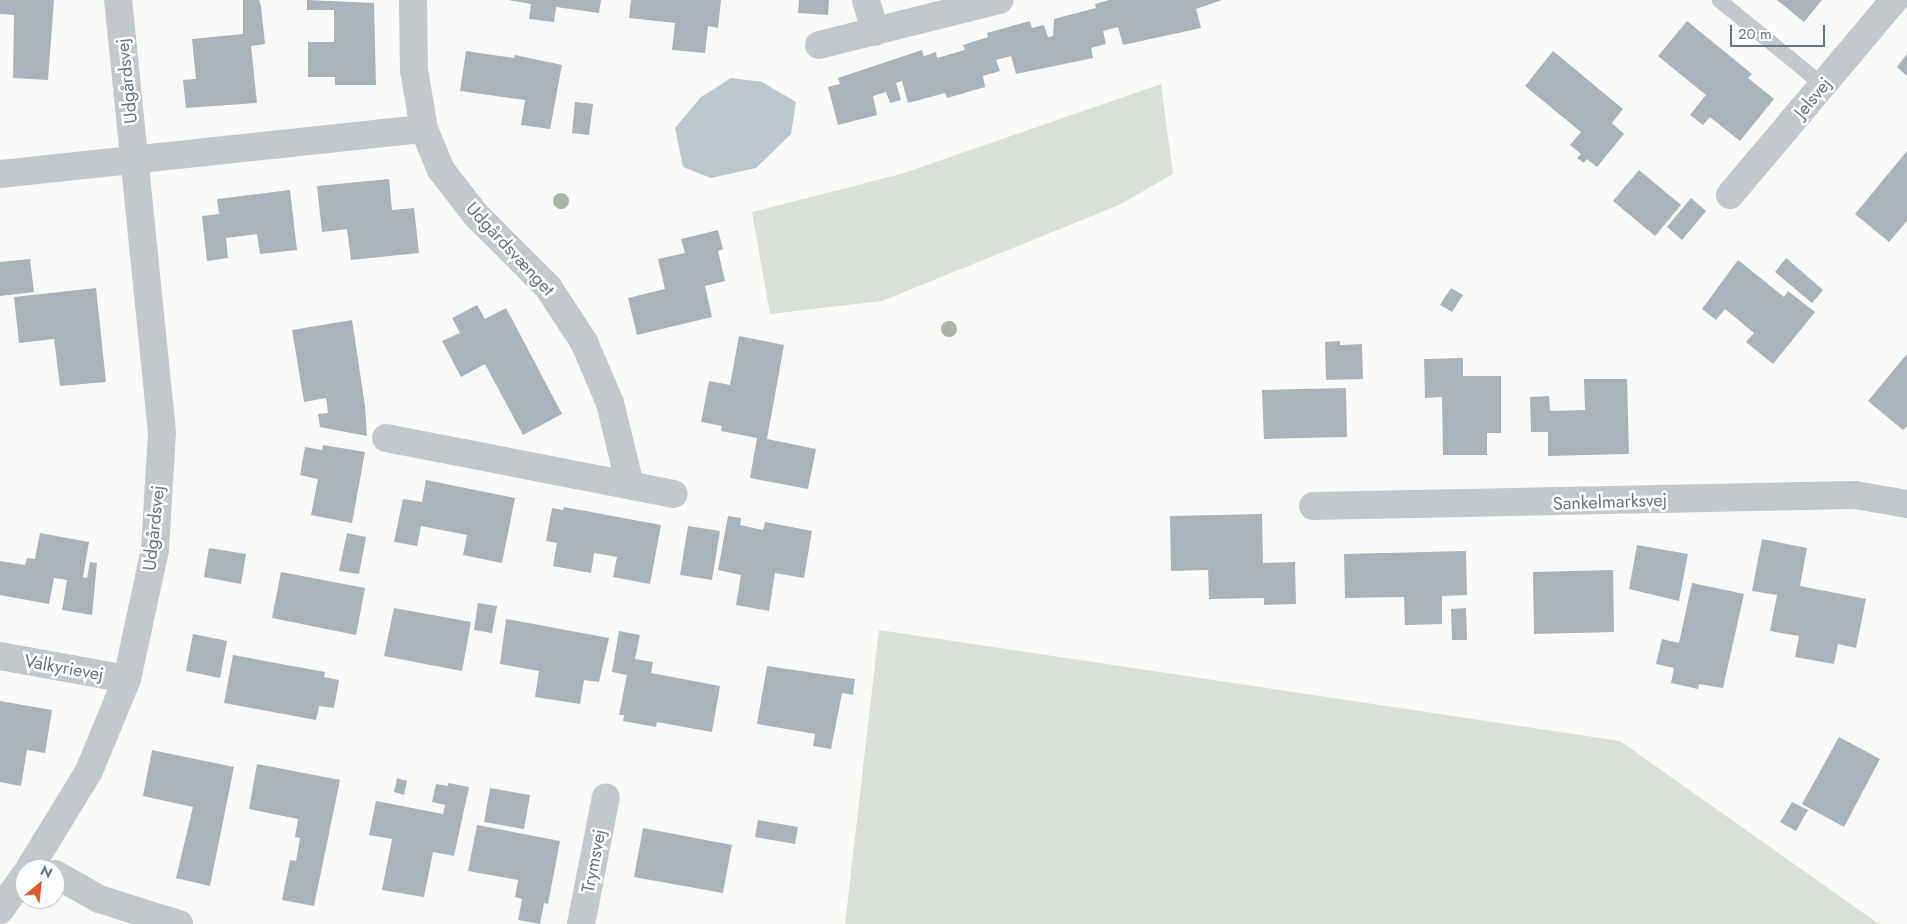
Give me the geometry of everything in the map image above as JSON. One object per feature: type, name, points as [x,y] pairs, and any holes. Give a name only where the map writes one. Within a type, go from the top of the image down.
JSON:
[{"type":"street","name":"Udgårdsvej","points":[[44,859],[89,771],[127,679],[155,550],[162,432],[118,0]]},
{"type":"street","name":"Udgårdsvænget","points":[[413,0],[414,70],[424,129],[441,170],[476,215],[548,287],[584,342],[610,403],[630,485]]},
{"type":"street","points":[[866,0],[875,32]]},
{"type":"street","points":[[819,46],[999,0]]},
{"type":"street","name":"Jelsvej","points":[[1730,195],[1894,0]]},
{"type":"street","points":[[0,174],[424,129]]},
{"type":"street","points":[[386,438],[674,494]]},
{"type":"street","name":"Sankelmarksvej","points":[[1313,506],[1855,495],[1907,504]]},
{"type":"street","name":"Valkyrievej","points":[[0,656],[127,679]]},
{"type":"street","name":"Trymsvej","points":[[581,924],[606,797]]},
{"type":"street","points":[[65,883],[99,899],[179,924]]},
{"type":"street","name":"Udgårdsvej","points":[[0,910],[15,894]]},
{"type":"lane","points":[[1719,0],[1824,85]]},
{"type":"shaded area","points":[[731,78],[762,82],[796,102],[791,134],[756,168],[711,178],[683,167],[675,128],[701,97]]},
{"type":"shaded area","points":[[1161,84],[1173,174],[1119,205],[882,301],[770,314],[752,212],[901,174]]},
{"type":"shaded area","points":[[879,630],[1620,741],[1879,924],[845,924]]},
{"type":"building","points":[[0,0],[54,0],[48,80],[13,78],[14,15],[0,14]]},
{"type":"building","points":[[243,0],[259,0],[261,6],[265,44],[251,46],[257,103],[186,108],[183,80],[196,79],[192,39],[243,34]]},
{"type":"building","points":[[307,0],[374,3],[376,85],[335,85],[335,77],[308,77],[308,42],[334,42],[334,10],[307,10]]},
{"type":"building","points":[[508,0],[601,0],[599,13],[556,7],[554,22],[529,19],[531,4]]},
{"type":"building","points":[[631,0],[721,0],[718,28],[708,26],[705,53],[672,50],[675,23],[629,18]]},
{"type":"building","points":[[799,0],[829,0],[828,15],[798,13]]},
{"type":"building","points":[[1109,0],[1222,0],[1196,9],[1201,28],[1123,45],[1118,27],[1103,31],[1106,44],[1091,48],[1093,58],[1016,74],[1011,56],[996,60],[1000,71],[983,76],[985,87],[947,98],[945,93],[908,103],[902,81],[896,83],[901,100],[890,103],[886,92],[873,96],[877,115],[838,125],[828,87],[840,84],[838,78],[922,50],[924,56],[936,52],[937,58],[965,50],[963,45],[988,37],[987,33],[1030,21],[1032,28],[1044,25],[1048,37],[1053,36],[1054,19],[1096,8],[1095,4]]},
{"type":"building","points":[[1777,0],[1822,0],[1804,22]]},
{"type":"building","points":[[1687,21],[1752,74],[1748,78],[1774,99],[1740,141],[1710,117],[1703,125],[1690,115],[1706,95],[1658,56]]},
{"type":"building","points":[[466,51],[514,58],[515,55],[562,65],[550,129],[521,125],[525,100],[460,91]]},
{"type":"building","points":[[1553,51],[1623,109],[1612,123],[1624,134],[1597,167],[1587,159],[1584,163],[1577,158],[1581,154],[1570,145],[1581,132],[1525,86]]},
{"type":"building","points":[[1907,54],[1907,76],[1897,67]]},
{"type":"building","points":[[575,102],[593,104],[589,135],[572,133]]},
{"type":"building","points":[[1907,151],[1907,221],[1889,242],[1855,214]]},
{"type":"building","points":[[1639,170],[1681,205],[1655,236],[1613,201]]},
{"type":"building","points":[[389,179],[392,210],[414,208],[419,253],[351,260],[347,229],[322,232],[317,186]]},
{"type":"building","points":[[290,190],[297,250],[260,254],[257,234],[226,238],[228,258],[207,261],[202,216],[219,214],[217,199]]},
{"type":"building","points":[[1691,198],[1706,211],[1682,240],[1667,227]]},
{"type":"building","points":[[718,230],[723,249],[718,251],[725,281],[705,286],[712,317],[637,335],[628,298],[665,289],[658,259],[685,253],[681,239]]},
{"type":"building","points":[[1786,258],[1823,290],[1812,303],[1775,272]]},
{"type":"building","points":[[30,259],[34,292],[0,296],[0,262]]},
{"type":"building","points":[[1738,260],[1784,297],[1788,291],[1815,312],[1773,364],[1746,342],[1754,333],[1725,309],[1716,320],[1702,309]]},
{"type":"building","points":[[96,288],[106,382],[60,386],[54,339],[19,343],[14,297]]},
{"type":"building","points":[[1451,288],[1463,295],[1452,312],[1440,305]]},
{"type":"building","points":[[477,305],[485,319],[506,308],[562,414],[523,435],[485,364],[461,377],[442,341],[460,333],[452,318]]},
{"type":"building","points":[[352,320],[365,406],[367,436],[320,427],[318,414],[328,413],[326,398],[304,402],[292,330]]},
{"type":"building","points":[[739,336],[784,345],[767,439],[816,449],[808,489],[750,478],[757,438],[721,431],[722,426],[701,422],[709,381],[730,385]]},
{"type":"building","points":[[1340,341],[1340,345],[1362,344],[1363,379],[1326,380],[1325,342]]},
{"type":"building","points":[[1907,354],[1907,426],[1903,430],[1868,401]]},
{"type":"building","points":[[1463,358],[1463,376],[1501,376],[1501,433],[1487,433],[1487,455],[1443,455],[1442,397],[1425,398],[1424,359]]},
{"type":"building","points":[[1584,379],[1627,379],[1629,454],[1548,456],[1548,432],[1531,432],[1530,397],[1549,396],[1550,411],[1585,410]]},
{"type":"building","points":[[1346,388],[1347,437],[1264,439],[1262,390]]},
{"type":"building","points":[[323,445],[365,452],[352,523],[311,515],[318,479],[300,475],[305,447],[322,450]]},
{"type":"building","points":[[426,480],[515,498],[502,563],[463,555],[467,535],[421,526],[417,546],[394,542],[403,499],[422,502]]},
{"type":"building","points":[[564,507],[661,525],[650,584],[613,577],[617,557],[594,553],[591,573],[553,566],[557,543],[546,541],[552,508],[563,510]]},
{"type":"building","points":[[1262,514],[1263,563],[1295,562],[1296,604],[1264,605],[1264,598],[1209,599],[1208,570],[1171,571],[1170,516]]},
{"type":"building","points":[[728,516],[741,518],[740,525],[763,530],[765,522],[812,531],[804,578],[775,573],[769,611],[736,605],[741,575],[718,570]]},
{"type":"building","points":[[688,526],[720,531],[712,580],[680,575]]},
{"type":"building","points":[[40,533],[89,542],[83,577],[87,578],[90,562],[97,563],[92,615],[62,610],[67,580],[54,578],[49,604],[0,595],[0,561],[25,565],[27,558],[35,559]]},
{"type":"building","points":[[347,533],[366,537],[359,574],[339,571]]},
{"type":"building","points":[[1762,539],[1807,548],[1800,586],[1866,599],[1856,648],[1838,644],[1834,664],[1795,657],[1799,636],[1770,631],[1777,595],[1752,591]]},
{"type":"building","points":[[1637,545],[1688,554],[1679,601],[1629,589]]},
{"type":"building","points":[[209,548],[246,554],[241,584],[204,577]]},
{"type":"building","points":[[1466,551],[1467,595],[1442,596],[1442,624],[1405,625],[1404,597],[1345,598],[1344,554]]},
{"type":"building","points":[[1613,570],[1614,632],[1534,634],[1533,572]]},
{"type":"building","points":[[281,572],[365,588],[356,635],[272,618]]},
{"type":"building","points":[[1692,583],[1744,594],[1723,688],[1699,684],[1698,689],[1671,683],[1674,668],[1656,664],[1662,639],[1679,643]]},
{"type":"building","points":[[478,603],[497,606],[492,633],[474,630]]},
{"type":"building","points":[[394,608],[471,622],[462,671],[384,656]]},
{"type":"building","points":[[1466,608],[1467,640],[1452,640],[1451,609]]},
{"type":"building","points":[[506,619],[609,638],[599,682],[584,680],[580,704],[535,697],[539,671],[500,664]]},
{"type":"building","points":[[619,631],[640,635],[635,659],[653,662],[651,673],[720,686],[712,732],[657,722],[656,727],[623,721],[624,715],[619,715],[627,675],[612,672]]},
{"type":"building","points":[[193,634],[227,641],[220,678],[186,671]]},
{"type":"building","points":[[233,655],[325,672],[324,677],[339,680],[334,708],[319,706],[316,720],[224,703]]},
{"type":"building","points":[[767,666],[855,679],[853,695],[842,693],[831,749],[813,746],[815,734],[757,724]]},
{"type":"building","points":[[0,701],[52,710],[45,753],[27,750],[21,786],[0,782]]},
{"type":"building","points":[[1839,737],[1880,759],[1844,827],[1802,804]]},
{"type":"building","points":[[152,750],[234,767],[210,886],[176,878],[193,807],[143,796]]},
{"type":"building","points":[[257,764],[340,780],[314,906],[282,900],[290,860],[296,861],[300,838],[295,837],[298,819],[249,809]]},
{"type":"building","points":[[397,778],[407,781],[404,795],[394,792]]},
{"type":"building","points":[[448,783],[469,787],[454,856],[433,852],[424,897],[382,890],[392,839],[369,835],[376,801],[443,814],[445,805],[432,802],[436,784],[448,786]]},
{"type":"building","points":[[490,788],[530,795],[524,829],[484,822]]},
{"type":"building","points":[[1792,802],[1808,810],[1796,831],[1780,822]]},
{"type":"building","points":[[758,820],[798,827],[795,844],[755,837]]},
{"type":"building","points":[[477,825],[560,841],[548,904],[544,903],[540,924],[518,920],[522,899],[515,897],[518,880],[468,871]]},
{"type":"building","points":[[643,828],[732,845],[723,893],[634,877]]}]
